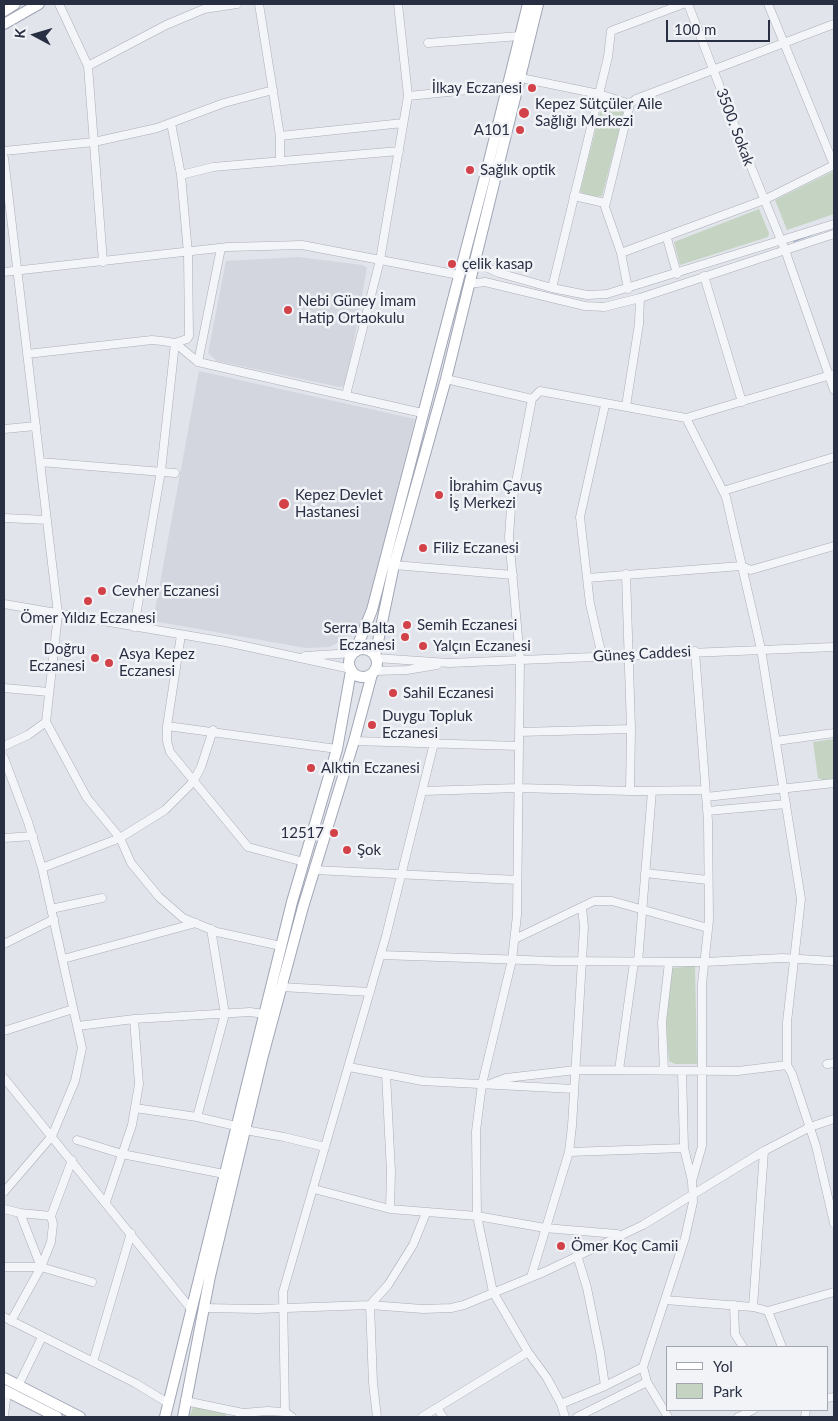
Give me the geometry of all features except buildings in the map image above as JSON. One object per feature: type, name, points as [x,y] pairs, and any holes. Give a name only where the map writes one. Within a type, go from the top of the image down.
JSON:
[{"type":"main road","points":[[4,11],[15,4]]},
{"type":"main road","points":[[4,24],[39,4]]},
{"type":"main road","points":[[183,1417],[264,1014],[304,862],[337,749],[351,670],[349,662],[372,610],[528,4]]},
{"type":"main road","points":[[165,1417],[224,1174],[240,1128],[373,673],[394,565],[446,379],[538,4]]},
{"type":"main road","points":[[354,653],[366,650],[375,657]]},
{"type":"main road","points":[[351,670],[363,677],[373,673]]},
{"type":"main road","points":[[4,1378],[80,1417]]},
{"type":"main road","points":[[5,1391],[46,1415],[57,1417]]},
{"type":"street","points":[[59,4],[88,66],[103,262]]},
{"type":"street","points":[[88,66],[166,25],[204,9],[236,4]]},
{"type":"street","points":[[259,4],[280,136],[280,160]]},
{"type":"street","points":[[346,395],[380,260],[408,96],[398,4]]},
{"type":"street","points":[[552,288],[608,57],[611,31],[682,4]]},
{"type":"street","name":"3500. Sokak","points":[[688,4],[764,200],[782,241],[832,375],[834,390]]},
{"type":"street","points":[[621,253],[667,238],[764,200],[834,165],[768,4]]},
{"type":"street","points":[[628,289],[621,253],[605,203],[630,104],[636,99],[834,24]]},
{"type":"street","points":[[428,44],[520,36]]},
{"type":"street","points":[[521,78],[599,94],[630,104]]},
{"type":"street","points":[[408,96],[508,86]]},
{"type":"street","points":[[4,150],[94,142],[157,128],[224,103],[273,90]]},
{"type":"street","points":[[27,354],[152,340],[175,343],[187,339],[189,336],[188,253],[181,175],[171,123]]},
{"type":"street","points":[[280,136],[403,123]]},
{"type":"street","points":[[181,175],[213,167],[399,151]]},
{"type":"street","points":[[4,158],[6,191],[58,614],[46,722],[87,798],[120,838],[131,863],[159,897],[183,918],[211,929],[281,946]]},
{"type":"street","points":[[574,196],[605,203]]},
{"type":"street","points":[[475,262],[492,271],[552,288],[587,295],[607,294],[678,274],[834,224]]},
{"type":"street","points":[[469,284],[484,282],[593,308],[640,298],[834,234]]},
{"type":"street","points":[[667,238],[678,274]]},
{"type":"street","points":[[4,272],[220,248],[302,245],[459,275]]},
{"type":"street","points":[[198,362],[220,248]]},
{"type":"street","points":[[704,276],[742,402]]},
{"type":"street","points":[[626,406],[639,324],[640,298]]},
{"type":"street","points":[[175,343],[198,362],[422,414]]},
{"type":"street","points":[[134,627],[161,471],[175,343]]},
{"type":"street","points":[[565,1417],[561,1404],[547,1378],[528,1352],[493,1292],[477,1216],[476,1131],[482,1084],[512,960],[515,939],[518,880],[520,659],[509,537],[511,508],[532,399],[540,391],[605,405],[626,406],[686,418],[832,375]]},
{"type":"street","points":[[446,379],[532,399]]},
{"type":"street","points":[[602,656],[587,578],[580,517],[605,405]]},
{"type":"street","points":[[686,418],[724,490],[761,649],[801,899],[787,1022],[787,1065],[792,1074],[801,1106],[810,1127],[834,1223]]},
{"type":"street","points":[[4,429],[36,426]]},
{"type":"street","points":[[724,490],[834,457]]},
{"type":"street","points":[[40,462],[175,472]]},
{"type":"street","points":[[4,518],[47,520]]},
{"type":"street","points":[[587,578],[741,566],[751,570],[834,546]]},
{"type":"street","points":[[394,565],[513,575]]},
{"type":"street","points":[[626,574],[632,729],[630,791]]},
{"type":"street","points":[[4,604],[300,657],[351,670]]},
{"type":"street","points":[[181,635],[167,726],[167,741],[170,752],[248,847],[304,862]]},
{"type":"street","name":"Güneş Caddesi","points":[[449,663],[695,651],[834,647]]},
{"type":"street","points":[[692,1181],[702,1146],[702,984],[708,928],[707,811],[695,651]]},
{"type":"street","points":[[300,657],[354,653]]},
{"type":"street","points":[[375,657],[449,663]]},
{"type":"street","points":[[373,673],[449,663]]},
{"type":"street","points":[[4,688],[49,692]]},
{"type":"street","points":[[4,746],[28,735],[46,722]]},
{"type":"street","points":[[167,726],[213,730],[337,749]]},
{"type":"street","points":[[519,732],[632,729]]},
{"type":"street","points":[[42,868],[120,838],[165,810],[193,782],[201,768],[213,730]]},
{"type":"street","points":[[776,741],[834,733]]},
{"type":"street","points":[[354,741],[519,746]]},
{"type":"street","points":[[185,1401],[242,1415],[288,1415],[283,1292],[381,955],[403,874],[434,744]]},
{"type":"street","points":[[4,758],[42,868],[82,1048],[68,1099],[52,1136],[4,1192]]},
{"type":"street","points":[[423,791],[518,788],[705,794],[784,790],[834,783]]},
{"type":"street","points":[[620,1070],[636,962],[652,791]]},
{"type":"street","points":[[707,811],[786,804]]},
{"type":"street","points":[[4,838],[32,836]]},
{"type":"street","points":[[315,870],[518,880]]},
{"type":"street","points":[[645,873],[708,880]]},
{"type":"street","points":[[51,909],[102,898]]},
{"type":"street","points":[[515,939],[594,901],[612,901],[642,908],[708,928]]},
{"type":"street","points":[[531,1277],[569,1152],[576,1070],[584,927],[582,907]]},
{"type":"street","points":[[4,944],[54,919]]},
{"type":"street","points":[[63,959],[196,923]]},
{"type":"street","points":[[197,1117],[224,1014],[211,929]]},
{"type":"street","points":[[381,955],[636,962],[794,959],[834,961]]},
{"type":"street","points":[[664,1071],[662,1022],[668,962]]},
{"type":"street","points":[[281,987],[370,992]]},
{"type":"street","points":[[4,1031],[73,1009]]},
{"type":"street","points":[[78,1026],[134,1018],[250,1012],[264,1014]]},
{"type":"street","points":[[106,1202],[132,1125],[139,1084],[134,1018]]},
{"type":"street","points":[[490,1084],[506,1078],[576,1070],[703,1072],[738,1071],[787,1065]]},
{"type":"street","points":[[349,1067],[422,1081],[574,1089]]},
{"type":"street","points":[[668,1417],[647,1382],[643,1367],[690,1220],[693,1195],[692,1181],[684,1148],[682,1071]]},
{"type":"street","points":[[386,1074],[391,1172],[390,1209]]},
{"type":"street","points":[[4,1078],[191,1309]]},
{"type":"street","points":[[135,1108],[219,1120],[240,1128],[325,1147]]},
{"type":"street","points":[[204,1308],[284,1309],[370,1306],[451,1308],[531,1277],[619,1234],[643,1225],[764,1151],[810,1127],[834,1119]]},
{"type":"street","points":[[77,1140],[122,1154],[224,1174]]},
{"type":"street","points":[[569,1152],[684,1148]]},
{"type":"street","points":[[753,1307],[764,1151]]},
{"type":"street","points":[[72,1160],[51,1216],[53,1224],[51,1242],[41,1267],[7,1319],[93,1362],[168,1403]]},
{"type":"street","points":[[314,1189],[390,1209],[477,1216],[545,1228],[619,1234]]},
{"type":"street","points":[[4,1209],[20,1214],[51,1216]]},
{"type":"street","points":[[377,1417],[373,1383],[370,1306],[388,1285],[412,1245],[426,1213]]},
{"type":"street","points":[[20,1214],[41,1267]]},
{"type":"street","points":[[93,1362],[131,1233]]},
{"type":"street","points":[[577,1256],[589,1297],[605,1386]]},
{"type":"street","points":[[4,1267],[41,1267],[92,1282]]},
{"type":"street","points":[[665,1300],[734,1305],[768,1310],[834,1292]]},
{"type":"street","points":[[734,1305],[735,1334],[742,1346]]},
{"type":"street","points":[[768,1310],[782,1346]]},
{"type":"street","points":[[18,1386],[42,1337]]},
{"type":"street","points":[[422,1417],[528,1352]]},
{"type":"street","points":[[561,1404],[605,1386],[643,1367]]},
{"type":"street","points":[[578,1417],[647,1382]]},
{"type":"street","points":[[4,1414],[5,1391]]},
{"type":"street","points":[[437,1408],[443,1417]]},
{"type":"street","points":[[738,1417],[751,1411]]},
{"type":"shaded area","name":"Nebi Güney İmam Hatip Ortaokulu","points":[[298,257],[363,265],[367,268],[346,385],[340,387],[217,361],[208,353],[226,261]]},
{"type":"shaded area","name":"Kepez Devlet Hastanesi","points":[[199,371],[415,419],[373,588],[359,629],[344,640],[329,647],[306,648],[153,621]]},
{"type":"green space","points":[[602,104],[624,112],[602,196],[594,197],[580,192]]},
{"type":"green space","points":[[834,171],[834,214],[787,230],[775,200]]},
{"type":"green space","points":[[759,209],[769,233],[768,237],[680,265],[674,242]]},
{"type":"green space","points":[[834,739],[834,779],[823,780],[818,778],[813,742]]},
{"type":"green space","points":[[695,966],[697,1064],[675,1064],[669,1061],[666,1024],[671,968]]},
{"type":"green space","points":[[194,1405],[223,1410],[227,1417],[189,1417]]},
{"type":"waterway","points":[[794,241],[813,234]]},
{"type":"place","name":"İlkay Eczanesi","points":[[532,88]]},
{"type":"place","name":"Kepez Sütçüler Aile Sağlığı Merkezi","points":[[524,113]]},
{"type":"place","name":"A101","points":[[520,130]]},
{"type":"place","name":"Sağlık optik","points":[[470,170]]},
{"type":"place","name":"çelik kasap","points":[[452,264]]},
{"type":"place","name":"Nebi Güney İmam Hatip Ortaokulu","points":[[288,310]]},
{"type":"place","name":"İbrahim Çavuş İş Merkezi","points":[[439,495]]},
{"type":"place","name":"Kepez Devlet Hastanesi","points":[[284,504]]},
{"type":"place","name":"Filiz Eczanesi","points":[[423,548]]},
{"type":"place","name":"Cevher Eczanesi","points":[[102,591]]},
{"type":"place","name":"Ömer Yıldız Eczanesi","points":[[88,601]]},
{"type":"place","name":"Semih Eczanesi","points":[[407,625]]},
{"type":"place","name":"Serra Balta Eczanesi","points":[[405,637]]},
{"type":"place","name":"Yalçın Eczanesi","points":[[423,646]]},
{"type":"place","name":"Doğru Eczanesi","points":[[95,658]]},
{"type":"place","name":"Asya Kepez Eczanesi","points":[[109,663]]},
{"type":"place","name":"Sahil Eczanesi","points":[[393,693]]},
{"type":"place","name":"Duygu Topluk Eczanesi","points":[[372,725]]},
{"type":"place","name":"Alktin Eczanesi","points":[[311,768]]},
{"type":"place","name":"12517","points":[[334,833]]},
{"type":"place","name":"Şok","points":[[347,850]]},
{"type":"place","name":"Ömer Koç Camii","points":[[561,1246]]}]
